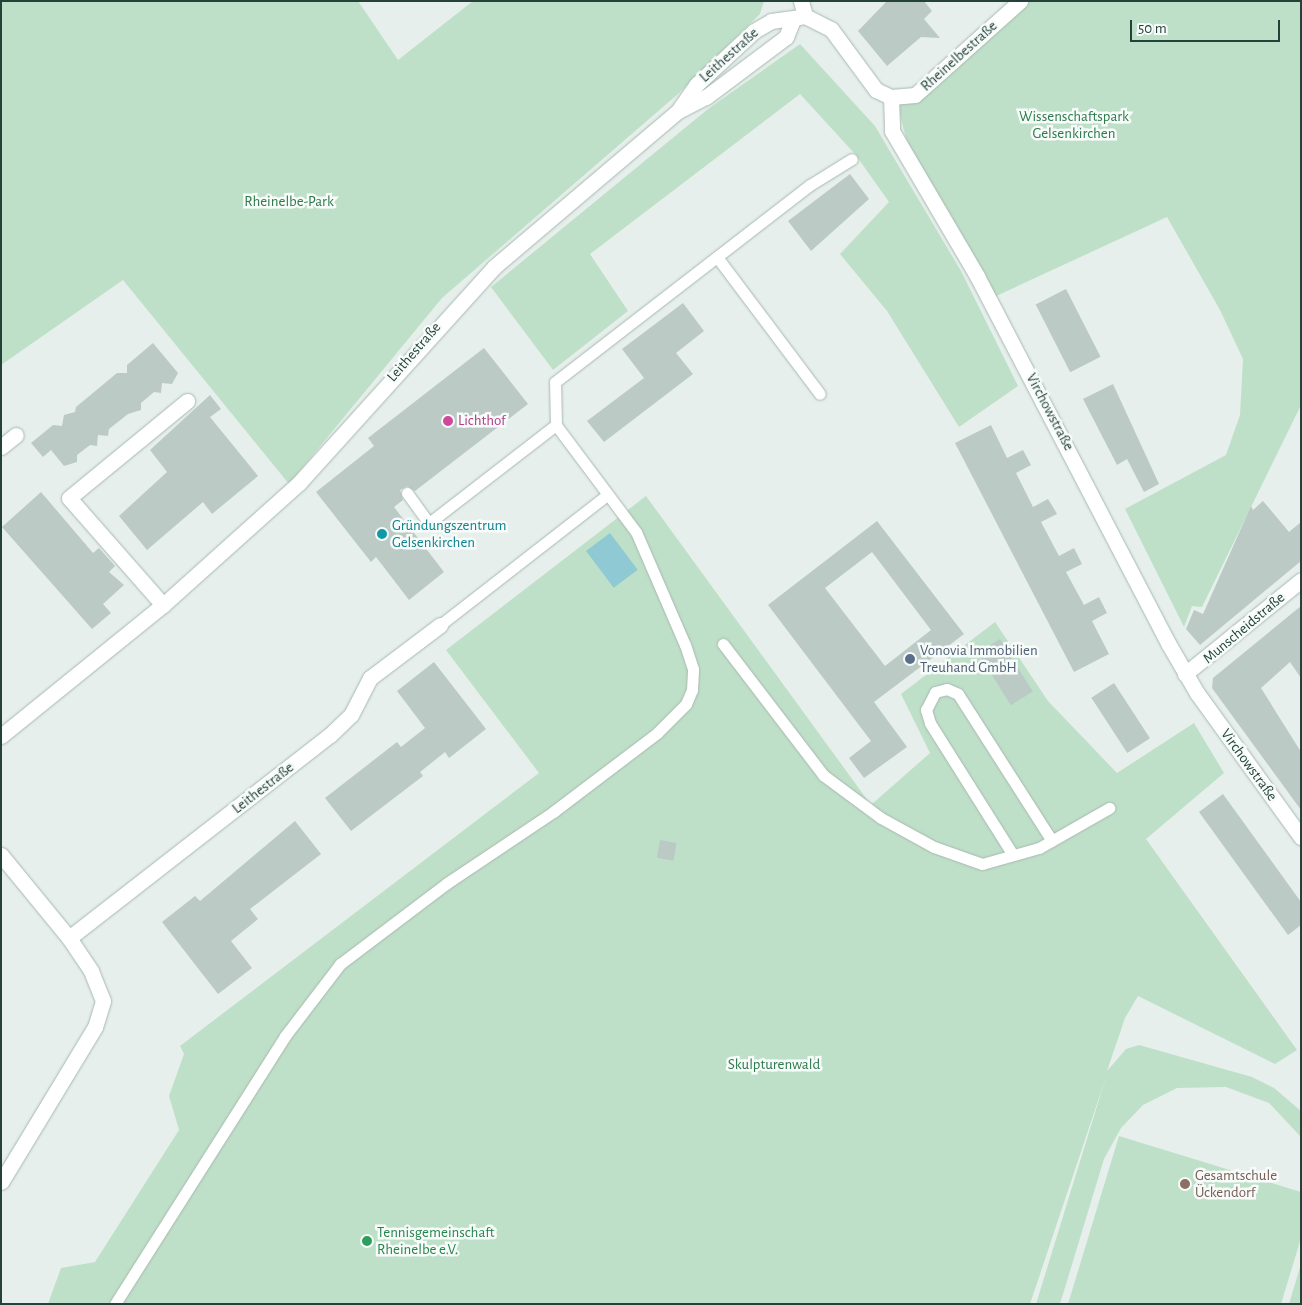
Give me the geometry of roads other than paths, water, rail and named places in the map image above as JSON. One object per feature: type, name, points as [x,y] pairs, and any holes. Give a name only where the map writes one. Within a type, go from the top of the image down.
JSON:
[{"type":"street","points":[[801,1],[799,18],[831,29],[876,90],[891,97]]},
{"type":"street","name":"Rheinelbestraße","points":[[891,97],[915,95],[1020,1]]},
{"type":"street","name":"Leithestraße","points":[[678,111],[697,84],[754,31],[771,21],[799,18]]},
{"type":"street","name":"Leithestraße","points":[[1,736],[163,605],[299,483],[469,290],[678,111],[706,97],[786,36],[799,18]]},
{"type":"street","name":"Virchowstraße","points":[[891,97],[892,131],[978,276],[1185,674],[1301,837]]},
{"type":"street","points":[[163,605],[69,498],[187,401]]},
{"type":"street","points":[[1,447],[16,435]]},
{"type":"street","name":"Munscheidstraße","points":[[1185,674],[1301,580]]},
{"type":"street","name":"Leithestraße","points":[[69,938],[330,735],[351,715],[370,678],[440,625]]},
{"type":"street","points":[[1,855],[69,938],[91,971],[103,1001],[96,1027],[1,1182]]},
{"type":"lane","points":[[115,1304],[285,1036],[340,964],[447,883],[553,812],[657,733],[686,704],[692,690],[693,669],[685,645],[636,532],[556,425],[555,382],[810,185],[852,158]]},
{"type":"lane","points":[[717,257],[820,394]]},
{"type":"lane","points":[[407,493],[430,523],[556,425]]},
{"type":"lane","points":[[440,625],[607,495]]},
{"type":"lane","points":[[723,644],[823,775],[874,812],[934,847],[982,864],[1052,841],[1109,808]]},
{"type":"lane","points":[[1013,855],[930,723],[926,710],[935,692],[947,689],[958,694],[1052,841]]},
{"type":"water","points":[[610,533],[638,570],[614,588],[586,551]]},
{"type":"place","name":"Lichthof","points":[[448,421]]},
{"type":"place","name":"Gründungszentrum Gelsenkirchen","points":[[382,534]]},
{"type":"place","name":"Vonovia Immobilien Treuhand GmbH","points":[[910,659]]},
{"type":"place","name":"Gesamtschule Ückendorf","points":[[1185,1184]]},
{"type":"place","name":"Tennisgemeinschaft Rheinelbe e.V.","points":[[367,1241]]},
{"type":"park label","name":"Wissenschaftspark Gelsenkirchen","points":[[1074,124]]},
{"type":"park label","name":"Rheinelbe-Park","points":[[289,202]]},
{"type":"park label","name":"Skulpturenwald","points":[[774,1065]]}]
